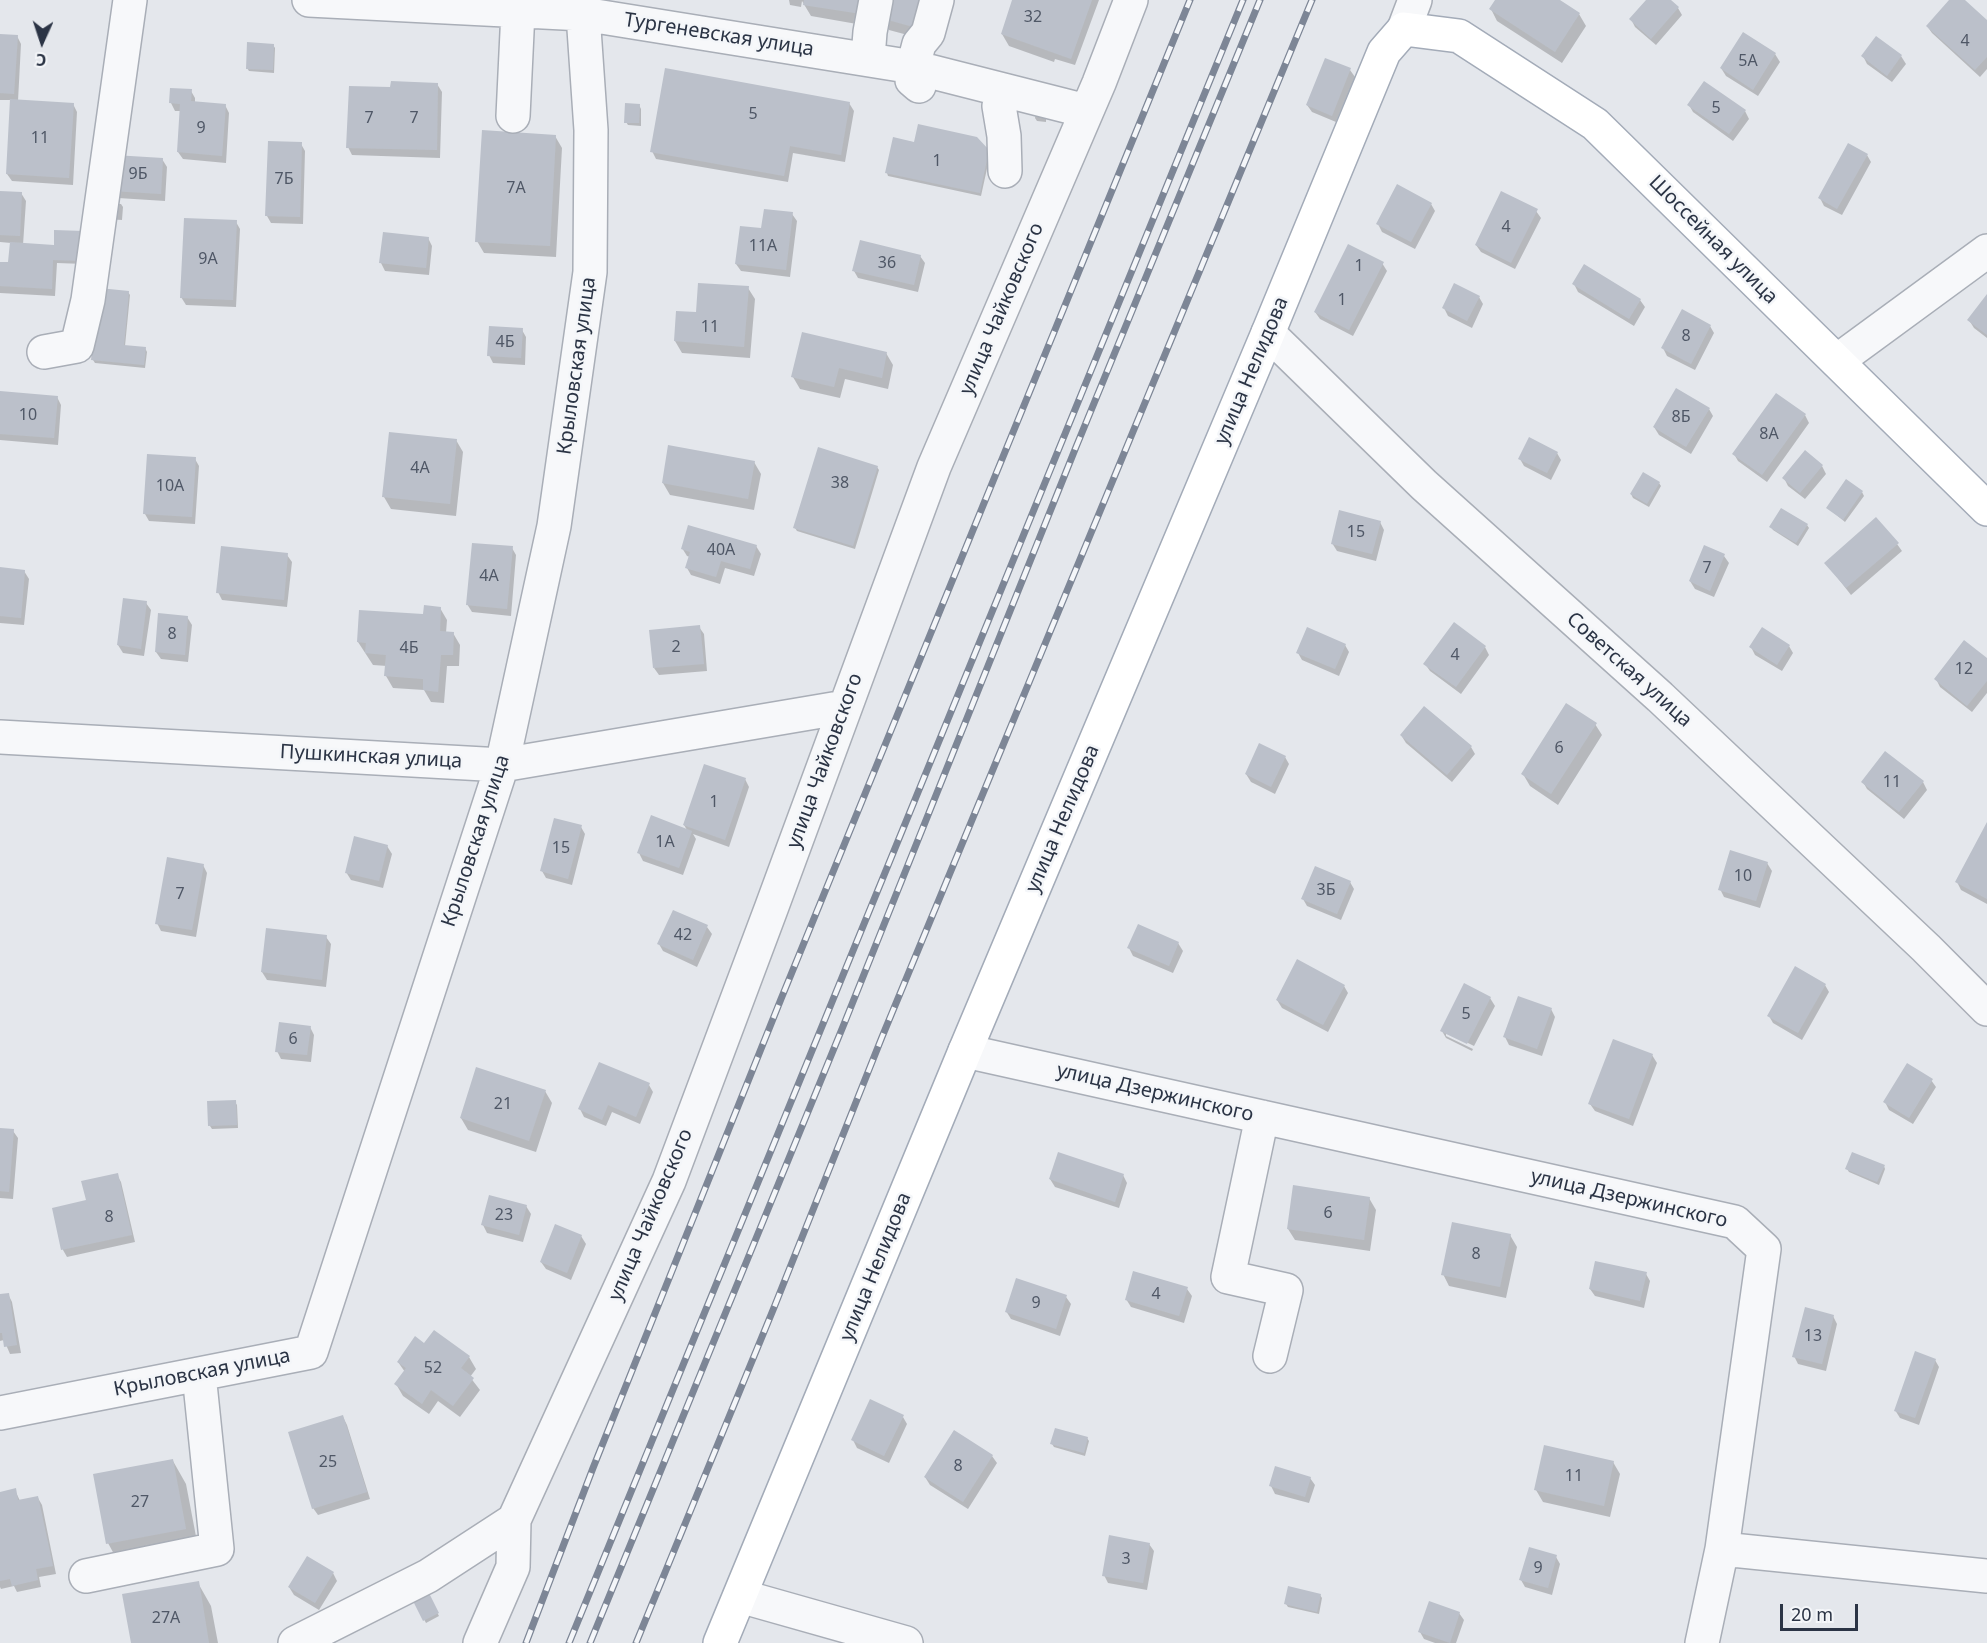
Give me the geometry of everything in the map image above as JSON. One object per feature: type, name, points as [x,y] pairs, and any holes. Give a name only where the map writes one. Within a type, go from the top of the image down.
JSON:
[{"type":"main road","name":"улица Нелидова","points":[[720,1643],[965,1051],[1384,52],[1409,15]]},
{"type":"main road","name":"Шоссейная улица","points":[[1409,15],[1459,36],[1595,124],[1987,509]]},
{"type":"street","points":[[44,352],[77,346],[88,300],[130,0]]},
{"type":"street","name":"Тургеневская улица","points":[[309,0],[518,11],[583,7],[913,67],[1006,99],[1086,111]]},
{"type":"street","points":[[868,58],[876,0]]},
{"type":"street","points":[[913,67],[919,44],[928,33],[937,0]]},
{"type":"street","name":"улица Чайковского","points":[[514,1520],[669,1181],[934,467],[1131,0]]},
{"type":"street","name":"Крыловская улица","points":[[0,1413],[311,1352],[502,765],[554,526],[590,272],[591,130],[583,7]]},
{"type":"street","points":[[513,116],[518,11]]},
{"type":"street","points":[[1005,171],[1006,99]]},
{"type":"street","points":[[1837,361],[1987,251]]},
{"type":"street","name":"Советская улица","points":[[1268,333],[1424,485],[1660,697],[1926,948],[1987,1009]]},
{"type":"street","name":"Пушкинская улица","points":[[0,736],[502,765],[845,707]]},
{"type":"street","name":"улица Дзержинского","points":[[965,1051],[1735,1222],[1764,1249],[1722,1549]]},
{"type":"street","points":[[1262,1117],[1228,1277],[1286,1290],[1270,1356]]},
{"type":"street","points":[[86,1576],[217,1549],[199,1374]]},
{"type":"street","points":[[295,1643],[428,1576],[514,1520]]},
{"type":"street","points":[[480,1643],[513,1567],[514,1520]]},
{"type":"street","points":[[1702,1643],[1722,1549],[1987,1576]]},
{"type":"street","points":[[740,1596],[906,1643]]},
{"type":"building","points":[[804,0],[870,0],[868,15],[803,5]]},
{"type":"building","points":[[886,0],[932,0],[924,30],[881,18]]},
{"type":"building","points":[[1012,0],[1092,0],[1071,59],[1001,34]]},
{"type":"building","points":[[1495,0],[1560,0],[1580,13],[1555,52],[1489,9]]},
{"type":"building","points":[[1646,0],[1671,0],[1679,7],[1651,39],[1629,19]]},
{"type":"building","points":[[1949,0],[1965,0],[1987,20],[1987,57],[1975,70],[1926,26]]},
{"type":"building","points":[[1743,32],[1776,53],[1753,90],[1720,68]]},
{"type":"building","points":[[0,34],[18,35],[14,94],[0,93]]},
{"type":"building","points":[[1876,36],[1902,55],[1887,76],[1861,56]]},
{"type":"building","points":[[247,42],[274,44],[273,70],[246,69]]},
{"type":"building","points":[[1325,58],[1351,68],[1332,116],[1306,105]]},
{"type":"building","points":[[665,68],[850,102],[841,155],[790,146],[784,176],[650,152]]},
{"type":"building","points":[[391,81],[438,83],[437,150],[346,148],[349,86],[390,87]]},
{"type":"building","points":[[1704,81],[1746,110],[1729,134],[1687,105]]},
{"type":"building","points":[[170,88],[192,89],[191,101],[226,104],[222,156],[177,152],[180,104],[169,103]]},
{"type":"building","points":[[10,99],[74,103],[69,178],[6,174]]},
{"type":"building","points":[[625,103],[640,104],[639,123],[624,123]]},
{"type":"building","points":[[918,124],[977,137],[989,150],[980,193],[885,173],[893,137],[914,142]]},
{"type":"building","points":[[482,130],[556,135],[550,246],[475,242]]},
{"type":"building","points":[[268,141],[302,142],[300,217],[265,216]]},
{"type":"building","points":[[1848,143],[1868,154],[1837,209],[1818,198]]},
{"type":"building","points":[[114,155],[163,158],[161,194],[112,191]]},
{"type":"building","points":[[1397,184],[1432,203],[1411,242],[1376,224]]},
{"type":"building","points":[[0,191],[22,192],[20,236],[0,235]]},
{"type":"building","points":[[1501,191],[1538,209],[1511,263],[1475,245]]},
{"type":"building","points":[[764,209],[793,212],[786,270],[735,264],[740,226],[761,228]]},
{"type":"building","points":[[184,218],[237,220],[233,300],[180,298]]},
{"type":"building","points":[[54,230],[84,231],[83,261],[53,260],[52,289],[0,286],[0,262],[8,262],[10,242],[54,245]]},
{"type":"building","points":[[383,232],[429,237],[426,268],[379,263]]},
{"type":"building","points":[[860,240],[921,255],[914,285],[852,271]]},
{"type":"building","points":[[1348,244],[1384,262],[1349,330],[1314,312]]},
{"type":"building","points":[[1584,264],[1641,299],[1629,319],[1572,284]]},
{"type":"building","points":[[698,283],[749,286],[744,347],[674,341],[676,311],[696,312]]},
{"type":"building","points":[[1454,283],[1480,296],[1467,321],[1442,308]]},
{"type":"building","points":[[99,288],[129,291],[124,345],[146,347],[144,365],[91,360]]},
{"type":"building","points":[[1987,294],[1987,335],[1967,320]]},
{"type":"building","points":[[1682,309],[1711,325],[1691,364],[1661,348]]},
{"type":"building","points":[[489,326],[523,328],[521,358],[487,356]]},
{"type":"building","points":[[802,332],[887,352],[882,378],[839,368],[834,387],[791,377]]},
{"type":"building","points":[[1676,388],[1710,408],[1686,447],[1653,427]]},
{"type":"building","points":[[0,391],[58,396],[54,438],[0,434]]},
{"type":"building","points":[[1776,393],[1806,414],[1762,475],[1732,454]]},
{"type":"building","points":[[389,432],[457,439],[450,504],[382,497]]},
{"type":"building","points":[[1529,437],[1558,452],[1547,473],[1518,459]]},
{"type":"building","points":[[668,445],[755,461],[748,499],[662,483]]},
{"type":"building","points":[[818,447],[878,466],[853,546],[793,528]]},
{"type":"building","points":[[1805,450],[1823,465],[1800,493],[1782,478]]},
{"type":"building","points":[[147,454],[196,457],[192,517],[143,514]]},
{"type":"building","points":[[1643,472],[1660,482],[1647,504],[1630,494]]},
{"type":"building","points":[[1846,479],[1863,491],[1843,520],[1826,508]]},
{"type":"building","points":[[1781,508],[1808,524],[1796,543],[1769,527]]},
{"type":"building","points":[[1339,510],[1381,521],[1372,554],[1331,544]]},
{"type":"building","points":[[1876,517],[1899,543],[1846,588],[1824,563]]},
{"type":"building","points":[[688,525],[757,545],[750,569],[721,561],[716,577],[685,568],[690,552],[681,549]]},
{"type":"building","points":[[472,543],[513,546],[507,609],[466,605]]},
{"type":"building","points":[[1704,545],[1725,554],[1710,591],[1689,581]]},
{"type":"building","points":[[221,546],[288,553],[284,600],[216,593]]},
{"type":"building","points":[[0,567],[25,570],[21,618],[0,616]]},
{"type":"building","points":[[123,598],[147,601],[141,649],[117,645]]},
{"type":"building","points":[[424,605],[441,607],[440,631],[454,632],[453,655],[441,655],[438,692],[423,690],[423,679],[384,676],[386,655],[365,653],[366,643],[357,642],[359,610],[423,614]]},
{"type":"building","points":[[158,613],[188,616],[185,655],[155,652]]},
{"type":"building","points":[[1454,622],[1486,646],[1456,687],[1423,664]]},
{"type":"building","points":[[700,625],[704,664],[653,668],[649,630]]},
{"type":"building","points":[[1307,627],[1346,644],[1335,669],[1296,653]]},
{"type":"building","points":[[1762,627],[1790,645],[1777,665],[1749,647]]},
{"type":"building","points":[[1964,640],[1987,658],[1987,681],[1967,706],[1934,679]]},
{"type":"building","points":[[1566,703],[1597,723],[1551,794],[1521,774]]},
{"type":"building","points":[[1424,706],[1472,746],[1447,775],[1400,735]]},
{"type":"building","points":[[1259,743],[1286,756],[1271,787],[1245,774]]},
{"type":"building","points":[[1885,751],[1924,781],[1899,812],[1861,782]]},
{"type":"building","points":[[704,764],[746,778],[725,840],[683,825]]},
{"type":"building","points":[[651,815],[692,831],[679,868],[637,853]]},
{"type":"building","points":[[554,818],[582,825],[568,879],[540,871]]},
{"type":"building","points":[[1987,822],[1987,899],[1955,882]]},
{"type":"building","points":[[354,836],[388,845],[379,881],[345,873]]},
{"type":"building","points":[[1730,850],[1768,862],[1756,901],[1718,890]]},
{"type":"building","points":[[167,857],[204,864],[192,930],[155,924]]},
{"type":"building","points":[[1315,866],[1351,881],[1337,914],[1301,899]]},
{"type":"building","points":[[673,910],[708,925],[693,960],[657,944]]},
{"type":"building","points":[[1138,924],[1179,942],[1169,966],[1127,948]]},
{"type":"building","points":[[266,928],[327,935],[322,980],[261,972]]},
{"type":"building","points":[[1297,959],[1345,985],[1323,1025],[1276,1000]]},
{"type":"building","points":[[1795,966],[1826,984],[1798,1033],[1767,1016]]},
{"type":"building","points":[[1464,983],[1491,997],[1467,1044],[1440,1031]]},
{"type":"building","points":[[1518,996],[1552,1008],[1537,1049],[1503,1037]]},
{"type":"building","points":[[279,1022],[311,1026],[307,1055],[275,1052]]},
{"type":"building","points":[[1613,1039],[1653,1054],[1629,1119],[1588,1104]]},
{"type":"building","points":[[599,1062],[650,1083],[636,1117],[608,1105],[602,1120],[578,1109]]},
{"type":"building","points":[[1907,1063],[1933,1079],[1909,1118],[1883,1102]]},
{"type":"building","points":[[476,1067],[546,1090],[529,1141],[460,1118]]},
{"type":"building","points":[[236,1100],[237,1125],[208,1126],[207,1101]]},
{"type":"building","points":[[0,1128],[14,1129],[9,1192],[0,1191]]},
{"type":"building","points":[[1058,1152],[1124,1174],[1115,1202],[1049,1179]]},
{"type":"building","points":[[1852,1152],[1885,1165],[1877,1182],[1845,1169]]},
{"type":"building","points":[[118,1173],[132,1235],[61,1250],[52,1208],[86,1200],[81,1181]]},
{"type":"building","points":[[1293,1185],[1370,1197],[1364,1240],[1287,1229]]},
{"type":"building","points":[[489,1195],[527,1205],[519,1235],[481,1225]]},
{"type":"building","points":[[1452,1222],[1511,1234],[1500,1287],[1441,1275]]},
{"type":"building","points":[[555,1224],[582,1235],[567,1273],[540,1262]]},
{"type":"building","points":[[1595,1261],[1647,1272],[1640,1301],[1589,1289]]},
{"type":"building","points":[[1133,1271],[1188,1287],[1179,1316],[1125,1300]]},
{"type":"building","points":[[1016,1278],[1067,1295],[1056,1329],[1005,1312]]},
{"type":"building","points":[[9,1293],[17,1345],[4,1347],[2,1333],[0,1333],[0,1294]]},
{"type":"building","points":[[1805,1307],[1834,1315],[1822,1364],[1792,1357]]},
{"type":"building","points":[[434,1330],[470,1356],[461,1368],[474,1378],[453,1406],[431,1390],[422,1404],[394,1384],[406,1368],[397,1362],[415,1336],[424,1343]]},
{"type":"building","points":[[1915,1351],[1936,1359],[1915,1418],[1894,1411]]},
{"type":"building","points":[[870,1399],[904,1415],[884,1456],[851,1440]]},
{"type":"building","points":[[343,1415],[367,1492],[312,1509],[288,1432]]},
{"type":"building","points":[[1055,1428],[1088,1437],[1084,1453],[1050,1444]]},
{"type":"building","points":[[954,1430],[993,1455],[963,1502],[924,1477]]},
{"type":"building","points":[[1544,1445],[1614,1461],[1604,1506],[1534,1490]]},
{"type":"building","points":[[173,1459],[186,1529],[106,1544],[93,1474]]},
{"type":"building","points":[[1275,1466],[1311,1477],[1305,1497],[1269,1486]]},
{"type":"building","points":[[16,1488],[18,1500],[38,1496],[53,1566],[36,1569],[38,1580],[12,1586],[10,1579],[0,1581],[0,1492]]},
{"type":"building","points":[[1109,1535],[1150,1543],[1143,1583],[1102,1576]]},
{"type":"building","points":[[1529,1547],[1557,1555],[1548,1588],[1519,1580]]},
{"type":"building","points":[[307,1556],[334,1572],[315,1603],[288,1587]]},
{"type":"building","points":[[199,1581],[209,1643],[131,1643],[122,1594]]},
{"type":"building","points":[[1288,1586],[1321,1594],[1317,1612],[1284,1604]]},
{"type":"building","points":[[428,1591],[439,1613],[423,1621],[412,1599]]},
{"type":"building","points":[[1429,1601],[1460,1612],[1450,1643],[1418,1632]]},
{"type":"railway","points":[[526,1643],[593,1468],[781,999],[1190,0]]},
{"type":"railway","points":[[569,1643],[1243,0]]},
{"type":"railway","points":[[590,1643],[1260,0]]},
{"type":"railway","points":[[636,1643],[882,1037],[1312,0]]}]
